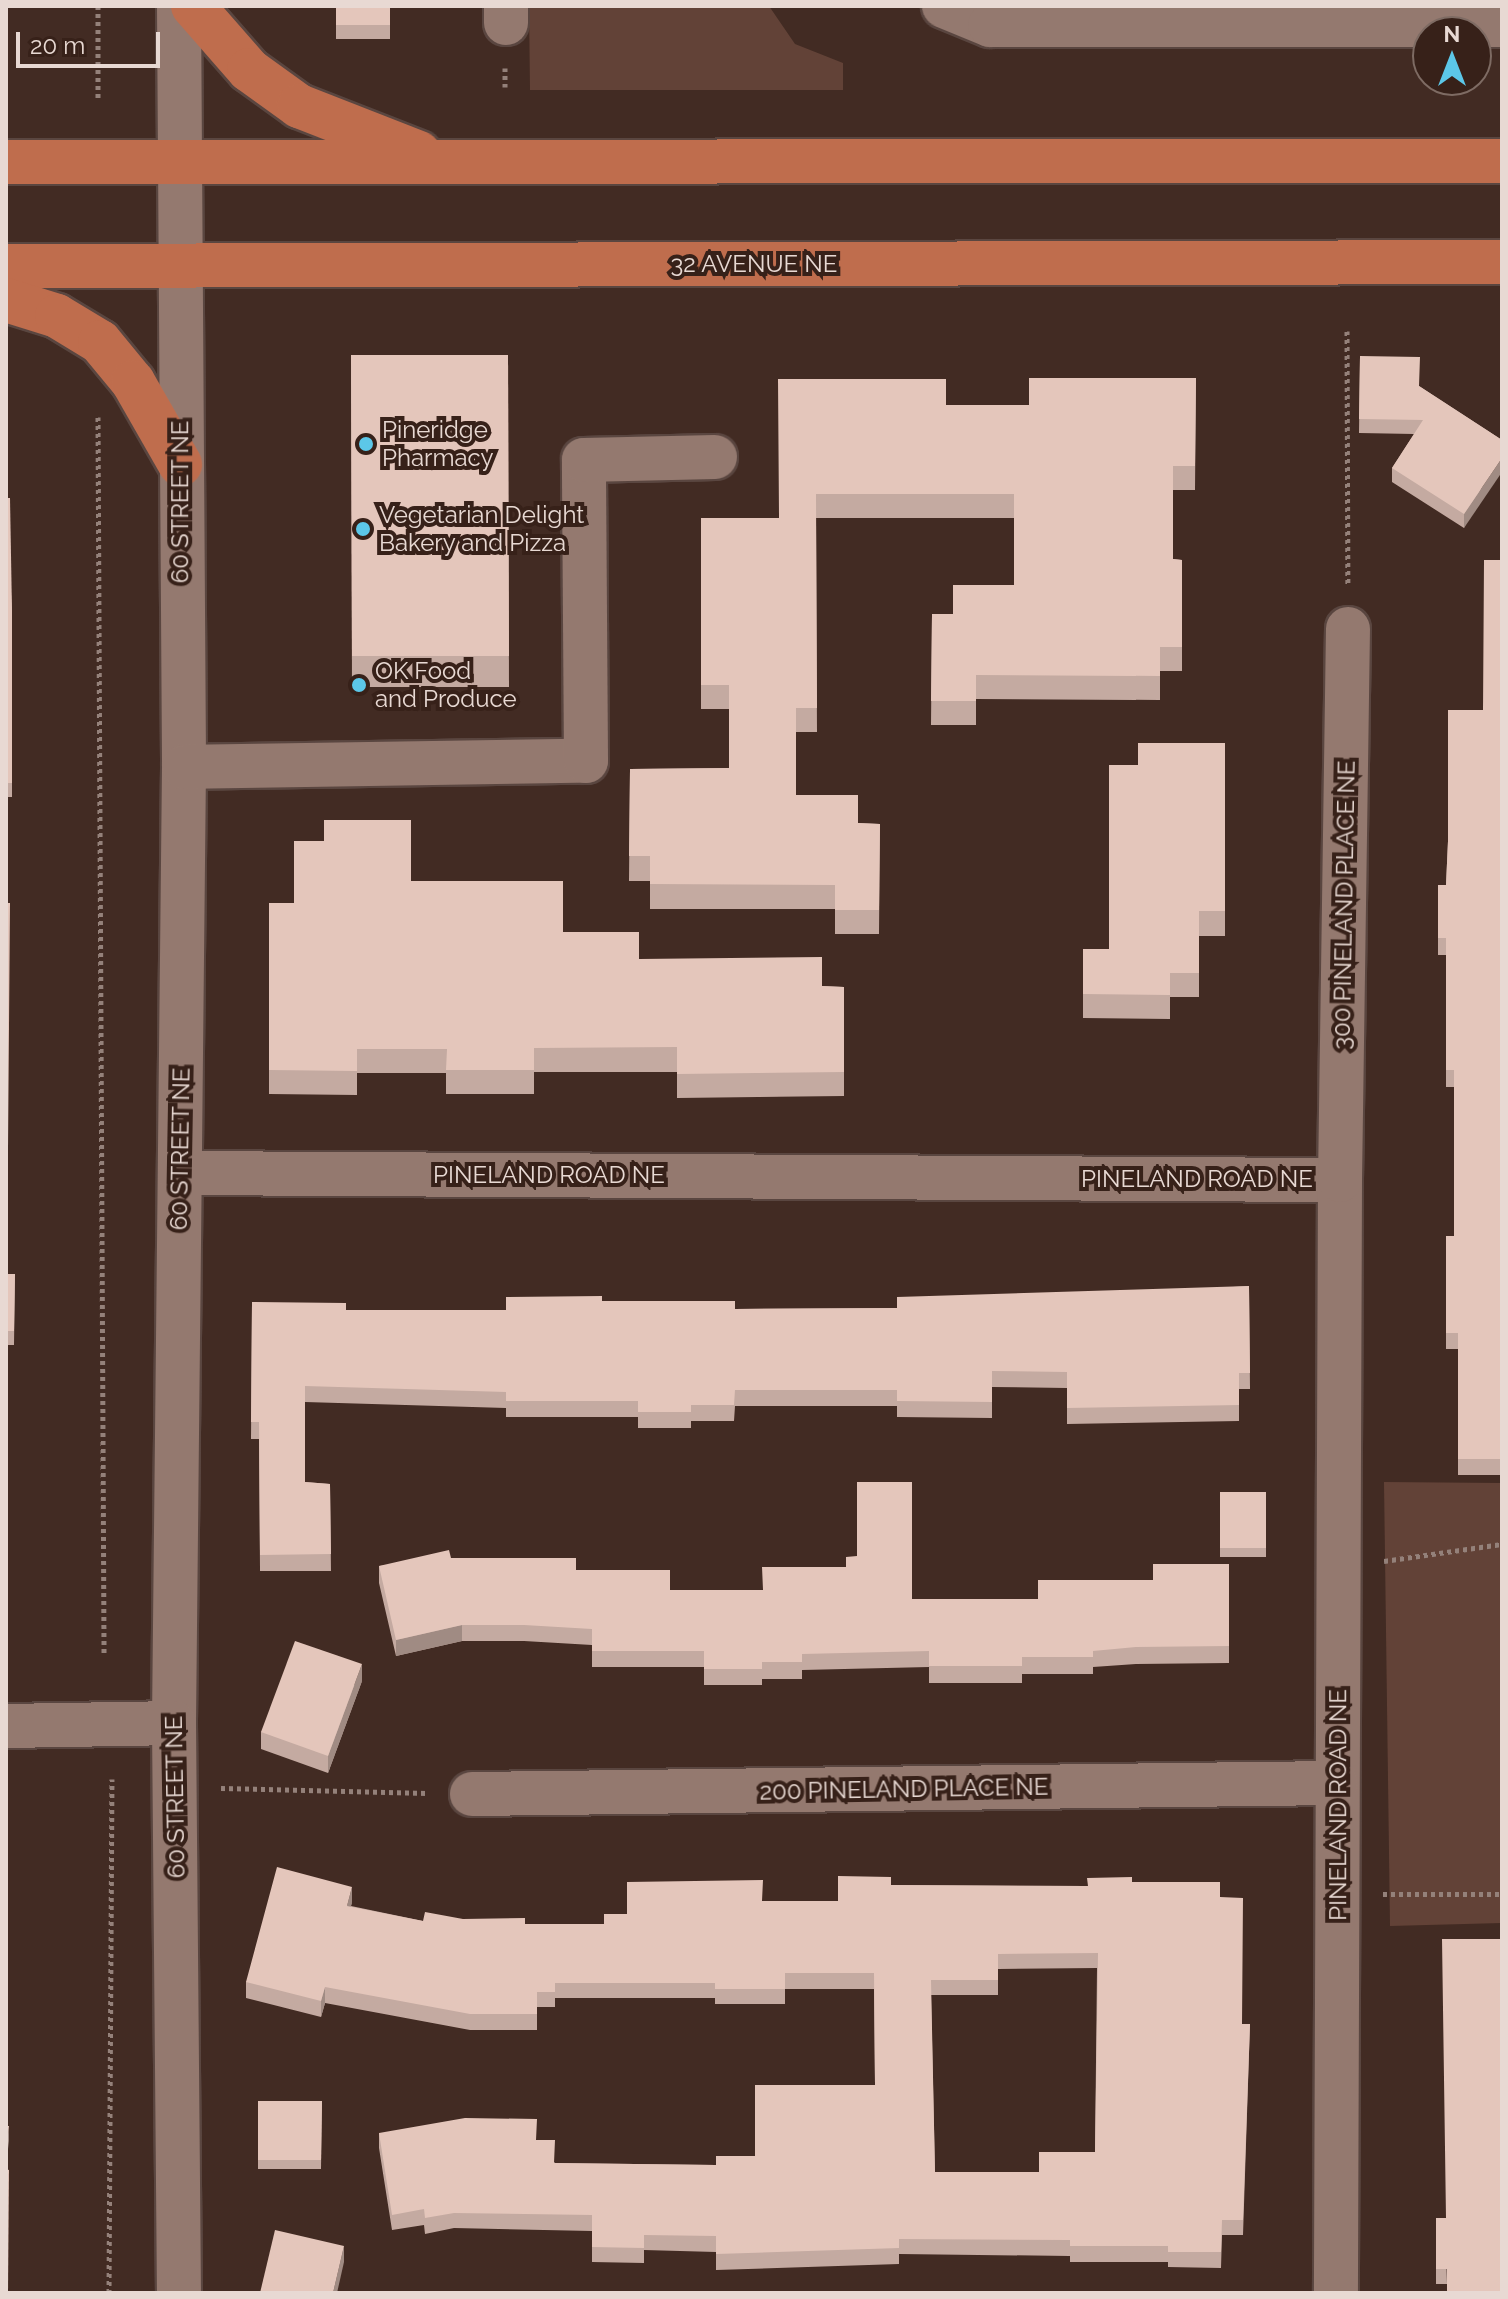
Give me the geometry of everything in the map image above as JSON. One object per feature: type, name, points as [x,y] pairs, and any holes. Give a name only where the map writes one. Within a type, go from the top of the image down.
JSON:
[{"type":"main road","points":[[193,6],[249,70],[299,106],[440,162]]},
{"type":"main road","points":[[6,162],[1502,161]]},
{"type":"main road","name":"32 AVENUE NE","points":[[6,266],[1502,262]]},
{"type":"main road","points":[[6,300],[57,316],[100,342],[133,382],[180,464]]},
{"type":"street","name":"60 STREET NE","points":[[179,6],[184,767],[174,1723],[179,2293]]},
{"type":"street","points":[[944,6],[990,25],[1502,25]]},
{"type":"street","points":[[184,767],[586,761],[584,460],[715,457]]},
{"type":"street","name":"300 PINELAND PLACE NE","points":[[1340,1180],[1348,629]]},
{"type":"street","name":"PINELAND ROAD NE","points":[[180,1173],[1340,1180],[1336,2293]]},
{"type":"street","points":[[6,1726],[174,1723]]},
{"type":"street","name":"200 PINELAND PLACE NE","points":[[472,1794],[1336,1783]]},
{"type":"path","points":[[98,6],[98,100]]},
{"type":"path","points":[[1347,331],[1348,629]]},
{"type":"path","points":[[98,413],[104,1656]]},
{"type":"path","points":[[1340,1567],[1502,1544]]},
{"type":"path","points":[[109,2293],[112,1779]]},
{"type":"path","points":[[176,1787],[472,1794]]},
{"type":"path","points":[[1338,1894],[1502,1894]]},
{"type":"shaded area","points":[[529,6],[769,6],[795,44],[843,63],[843,90],[530,90]]},
{"type":"shaded area","points":[[1384,1482],[1502,1483],[1502,1923],[1390,1926]]},
{"type":"building","points":[[336,6],[390,6],[390,25],[336,25]]},
{"type":"building","points":[[351,355],[508,355],[509,656],[352,656]]},
{"type":"building","points":[[1360,356],[1420,357],[1419,386],[1502,440],[1502,458],[1464,514],[1392,468],[1423,420],[1359,419]]},
{"type":"building","points":[[1029,378],[1196,378],[1195,466],[1173,466],[1173,559],[1182,560],[1182,647],[1160,647],[1160,676],[976,675],[976,701],[931,701],[932,614],[953,614],[953,585],[1014,585],[1014,494],[816,494],[817,708],[796,708],[796,795],[858,795],[858,823],[880,824],[879,910],[835,910],[835,885],[650,884],[650,856],[629,856],[630,769],[729,768],[729,685],[701,685],[701,518],[779,518],[778,379],[946,379],[946,405],[1029,405]]},
{"type":"building","points":[[6,498],[10,498],[12,783],[6,783]]},
{"type":"building","points":[[1484,560],[1502,560],[1502,1459],[1458,1459],[1458,1333],[1446,1333],[1446,1236],[1454,1236],[1454,1070],[1446,1070],[1446,938],[1438,938],[1438,885],[1446,885],[1448,710],[1483,710]]},
{"type":"building","points":[[1138,743],[1225,743],[1225,911],[1199,911],[1199,973],[1170,973],[1170,995],[1083,994],[1083,949],[1109,949],[1109,765],[1138,765]]},
{"type":"building","points":[[324,820],[411,820],[411,881],[563,881],[563,932],[639,932],[639,959],[822,957],[822,986],[844,987],[844,1072],[677,1074],[677,1047],[534,1048],[534,1070],[446,1070],[447,1049],[357,1049],[357,1071],[269,1070],[269,903],[294,903],[294,841],[324,841]]},
{"type":"building","points":[[6,903],[10,903],[7,1274],[15,1274],[14,1331],[6,1331]]},
{"type":"building","points":[[1249,1286],[1250,1373],[1239,1373],[1239,1405],[1067,1408],[1067,1372],[992,1371],[992,1402],[897,1401],[897,1390],[735,1390],[734,1405],[691,1405],[691,1412],[638,1412],[638,1401],[506,1401],[506,1392],[305,1386],[305,1482],[330,1484],[331,1554],[260,1555],[259,1422],[251,1422],[252,1302],[346,1303],[346,1310],[506,1310],[506,1297],[602,1296],[602,1301],[735,1301],[735,1309],[897,1308],[897,1297]]},
{"type":"building","points":[[857,1482],[912,1482],[912,1599],[1038,1599],[1038,1580],[1153,1580],[1153,1564],[1229,1564],[1229,1646],[1136,1647],[1093,1651],[1093,1657],[1022,1657],[1022,1666],[929,1666],[929,1651],[802,1654],[802,1662],[762,1662],[762,1669],[704,1669],[704,1651],[592,1651],[592,1629],[462,1625],[396,1640],[379,1566],[449,1550],[451,1558],[576,1558],[576,1570],[670,1570],[670,1590],[763,1590],[762,1567],[846,1567],[846,1557],[857,1556]]},
{"type":"building","points":[[1220,1492],[1266,1492],[1266,1548],[1220,1548]]},
{"type":"building","points":[[6,1496],[8,1496],[6,1561]]},
{"type":"building","points":[[295,1641],[362,1664],[328,1756],[261,1732]]},
{"type":"building","points":[[277,1867],[352,1887],[347,1906],[423,1921],[425,1912],[463,1919],[525,1918],[525,1924],[604,1924],[604,1914],[627,1914],[627,1882],[763,1880],[762,1901],[838,1901],[838,1876],[891,1877],[891,1885],[1088,1886],[1087,1878],[1132,1877],[1132,1882],[1220,1882],[1220,1897],[1243,1898],[1242,2024],[1250,2024],[1243,2220],[1222,2220],[1221,2252],[1168,2252],[1168,2246],[1070,2246],[1070,2240],[899,2239],[899,2248],[716,2254],[716,2236],[644,2235],[644,2248],[592,2247],[592,2215],[454,2213],[425,2218],[424,2209],[392,2215],[379,2133],[465,2118],[537,2119],[536,2140],[555,2140],[554,2163],[716,2165],[716,2156],[755,2156],[755,2085],[875,2085],[874,1973],[785,1973],[785,1989],[715,1989],[715,1983],[555,1983],[555,1992],[537,1992],[537,2014],[470,2014],[325,1987],[321,2001],[246,1982]],"holes":[[[1098,1953],[1095,2152],[1039,2152],[1039,2172],[935,2172],[931,1980],[998,1980],[998,1954]]]},
{"type":"building","points":[[1442,1939],[1502,1939],[1502,2293],[1447,2293],[1447,2269],[1436,2269],[1436,2218],[1446,2218]]},
{"type":"building","points":[[258,2101],[322,2101],[321,2160],[258,2160]]},
{"type":"building","points":[[6,2169],[9,2170],[8,2293],[6,2293]]},
{"type":"building","points":[[275,2230],[344,2246],[333,2293],[260,2293]]},
{"type":"place","name":"Pineridge Pharmacy","points":[[366,444]]},
{"type":"place","name":"Vegetarian Delight Bakery and Pizza","points":[[363,529]]},
{"type":"place","name":"OK Food and Produce","points":[[359,685]]}]
